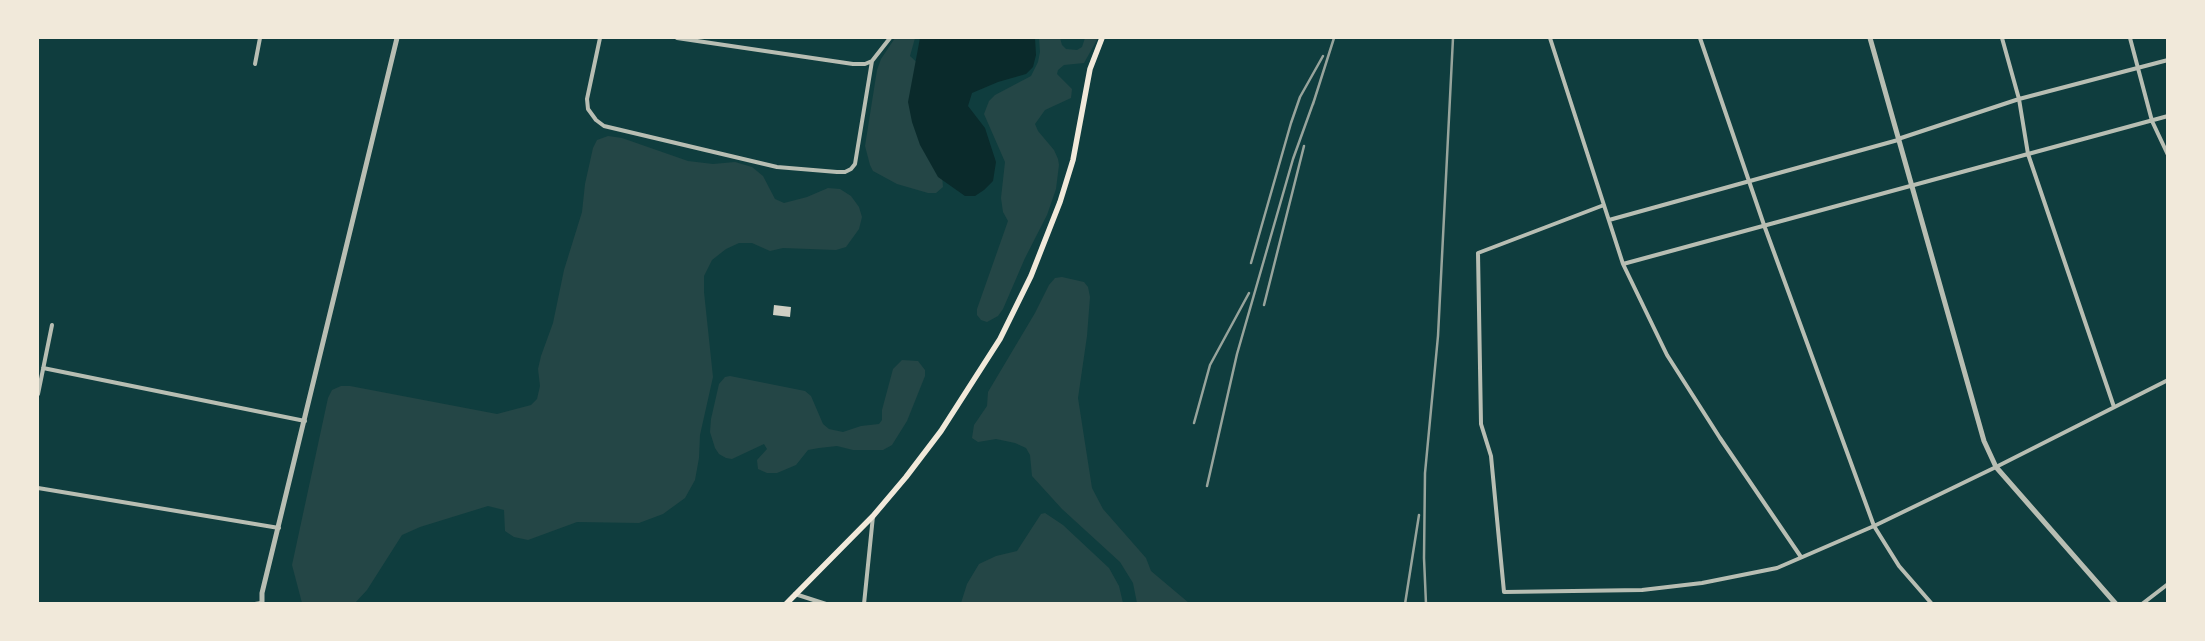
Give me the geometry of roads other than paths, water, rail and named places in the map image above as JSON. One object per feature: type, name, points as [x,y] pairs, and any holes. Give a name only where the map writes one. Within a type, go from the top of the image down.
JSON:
[{"type":"main road","points":[[786,604],[873,516],[942,431],[982,369],[1017,306],[1049,234],[1073,160],[1090,69],[1102,38]]},
{"type":"street","points":[[255,64],[260,38]]},
{"type":"street","points":[[260,603],[397,38]]},
{"type":"street","points":[[600,38],[587,99],[588,109],[596,120],[604,126],[777,167],[837,172],[845,172],[855,164],[872,61],[890,38]]},
{"type":"street","points":[[677,38],[853,64],[865,64],[872,61]]},
{"type":"street","points":[[1550,38],[1623,264],[1667,355],[1720,438],[1801,557]]},
{"type":"street","points":[[1700,38],[1764,225],[1874,526],[1898,566],[1932,604]]},
{"type":"street","points":[[1870,38],[1910,186],[1984,441],[1996,467],[2116,604]]},
{"type":"street","points":[[2002,38],[2019,99],[2028,154],[2114,407]]},
{"type":"street","points":[[2130,38],[2152,121],[2168,155]]},
{"type":"street","points":[[1609,220],[1898,140],[2019,99],[2168,60]]},
{"type":"street","points":[[1623,264],[2168,116]]},
{"type":"street","points":[[1604,205],[1478,253],[1481,424],[1491,456],[1504,592],[1642,590],[1702,583],[1777,568],[1874,526],[2168,380]]},
{"type":"street","points":[[38,394],[52,325]]},
{"type":"street","points":[[43,368],[305,420]]},
{"type":"street","points":[[38,488],[279,528]]},
{"type":"street","points":[[864,604],[873,516]]},
{"type":"street","points":[[2142,604],[2168,584]]},
{"type":"street","points":[[795,594],[826,604]]},
{"type":"railway","points":[[1313,104],[1334,38]]},
{"type":"railway","points":[[1426,604],[1424,558],[1425,473],[1438,336],[1453,38]]},
{"type":"railway","points":[[1251,263],[1300,97],[1323,56]]},
{"type":"railway","points":[[1207,486],[1237,354],[1293,159],[1315,98]]},
{"type":"railway","points":[[1264,305],[1304,146]]},
{"type":"railway","points":[[1194,423],[1210,365],[1249,293]]},
{"type":"railway","points":[[1405,604],[1419,515]]}]
